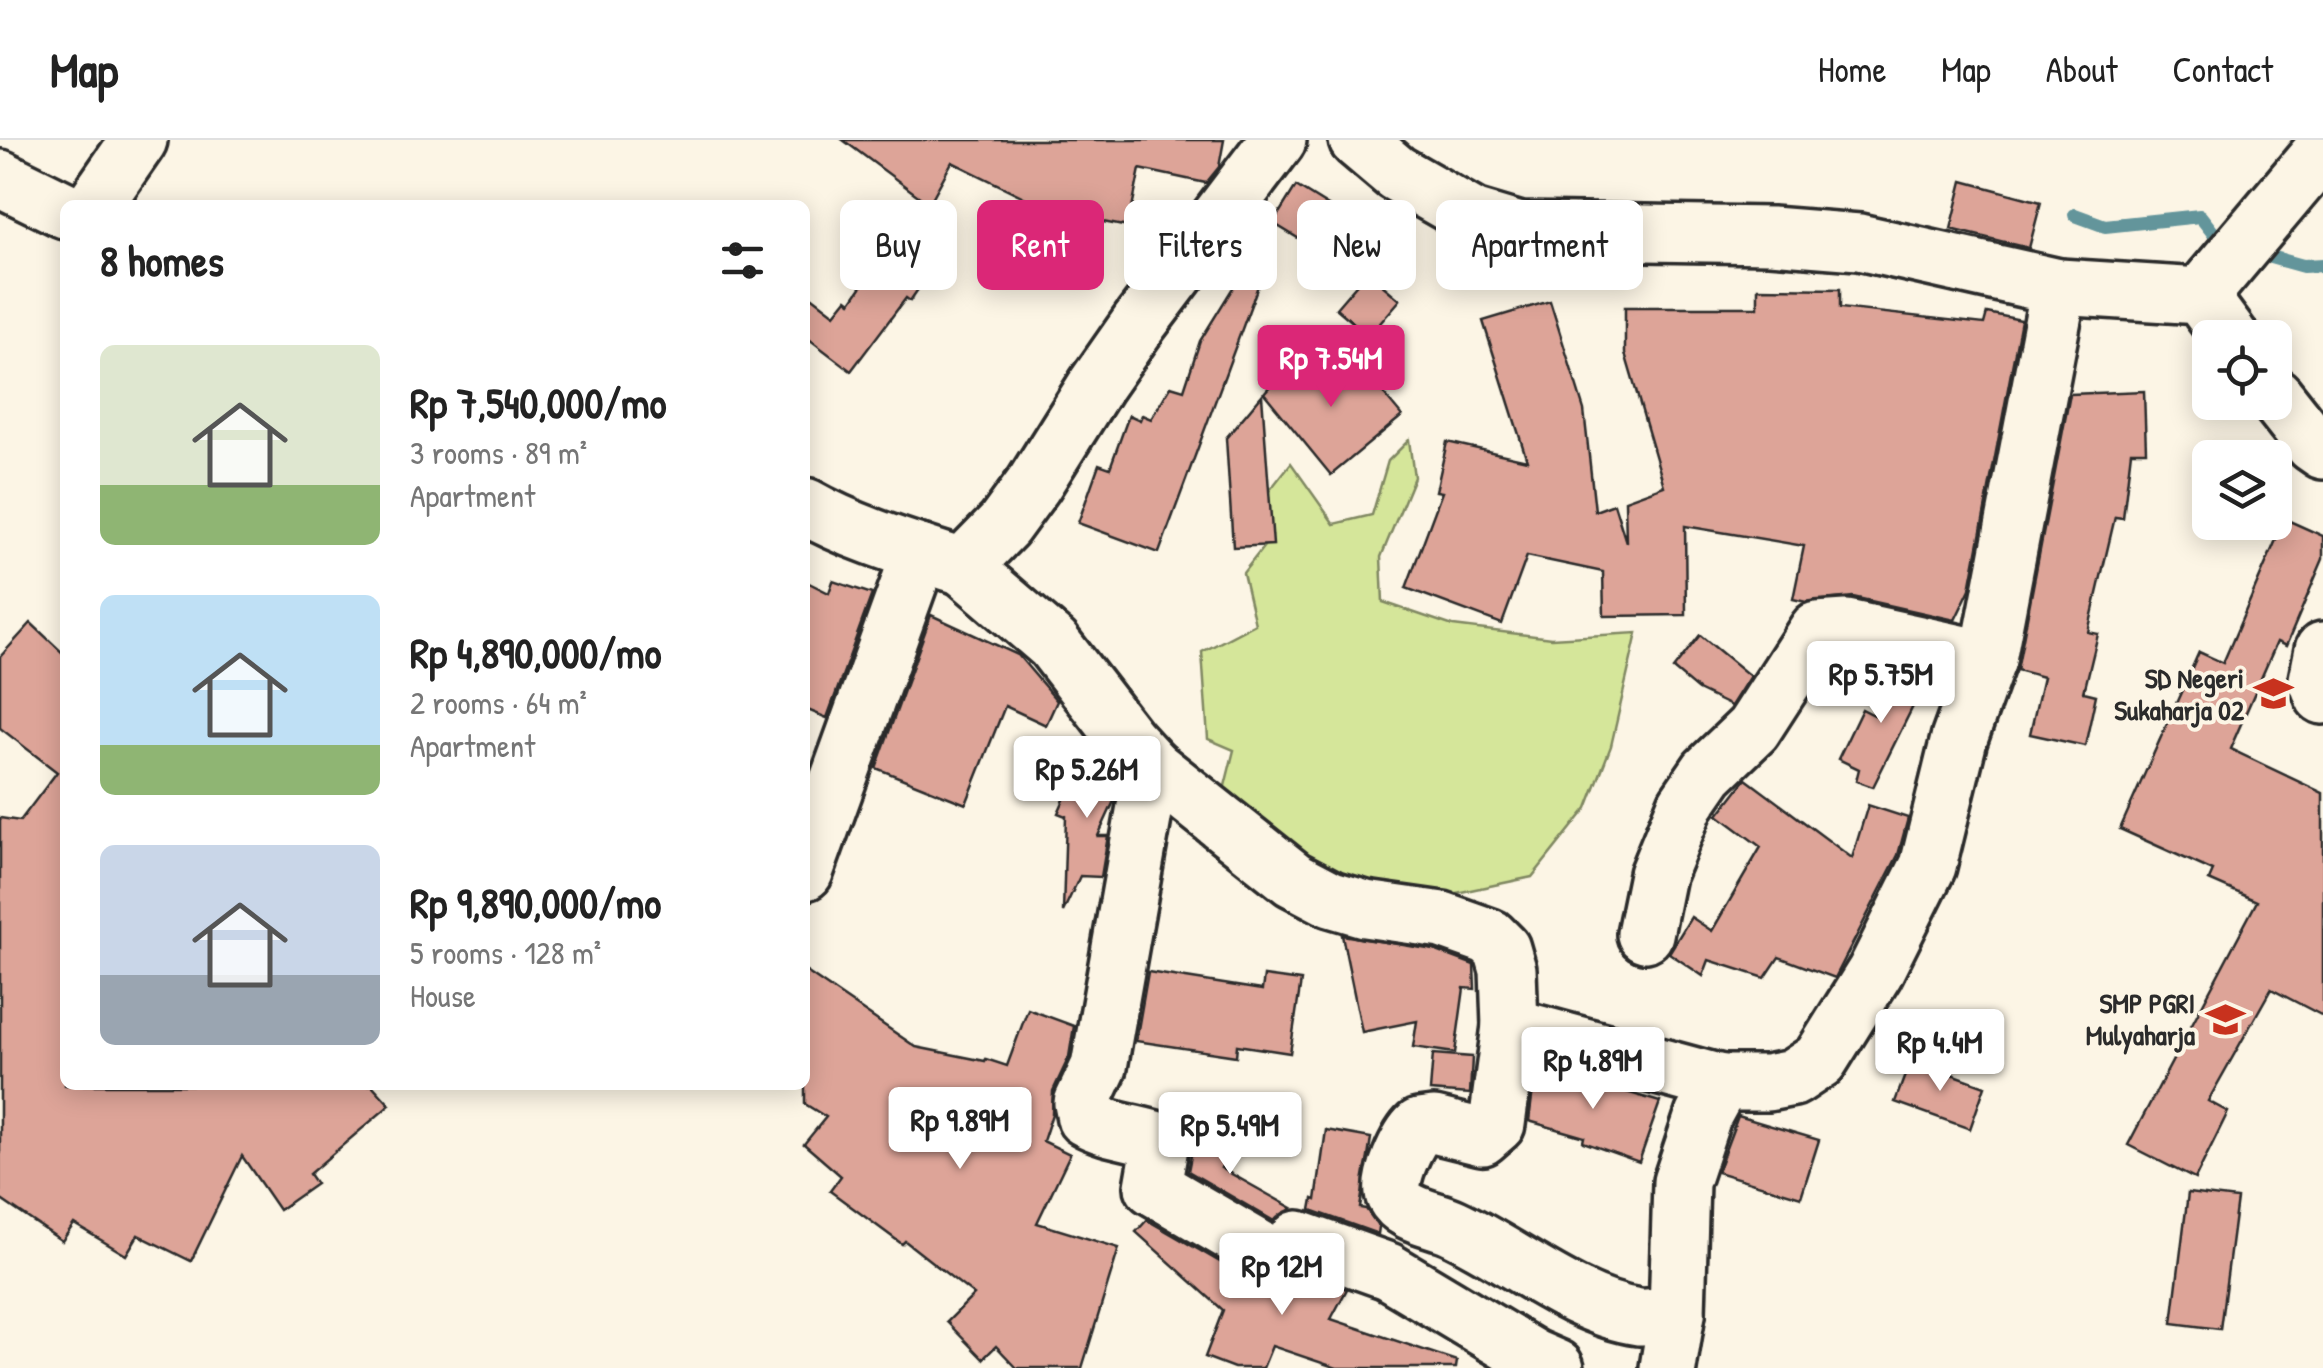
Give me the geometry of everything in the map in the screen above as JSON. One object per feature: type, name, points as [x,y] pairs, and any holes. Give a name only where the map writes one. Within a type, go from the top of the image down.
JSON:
[{"type":"street","points":[[97,200],[139,140]]},
{"type":"street","points":[[810,861],[942,560],[1004,525],[1140,322],[1278,140]]},
{"type":"street","points":[[1357,140],[1396,174],[1473,217],[1520,230],[1736,233],[1859,242],[2215,317],[2323,150]]},
{"type":"street","points":[[0,178],[60,208]]},
{"type":"street","points":[[1510,1026],[1721,1082],[1767,1083],[1794,1078],[1820,1060],[1875,972],[1928,866],[1959,740],[1988,659],[2059,287]]},
{"type":"street","points":[[2292,418],[2312,444],[2323,451]]},
{"type":"street","points":[[810,509],[942,560],[1053,644],[1152,767],[1293,880],[1330,899],[1442,920],[1490,936],[1502,949],[1508,970],[1510,1026],[1497,1124],[1482,1137],[1434,1125],[1416,1128],[1393,1180],[1395,1198],[1404,1208],[1449,1225],[1598,1305],[1640,1317],[1677,1313]]},
{"type":"street","points":[[1646,934],[1657,876],[1686,804],[1708,772],[1753,729],[1817,630],[1847,628],[1988,659]]},
{"type":"street","points":[[2323,650],[2317,680],[2323,696]]},
{"type":"street","points":[[1152,767],[1098,1067],[1082,1103],[1085,1118],[1096,1125],[1132,1130],[1161,1141],[1153,1188],[1286,1265],[1298,1238],[1388,1271],[1556,1368]]},
{"type":"street","points":[[1668,1368],[1677,1313],[1681,1182],[1703,1116],[1721,1082]]},
{"type":"green space","points":[[1409,440],[1414,477],[1381,557],[1383,602],[1453,626],[1551,638],[1637,633],[1611,746],[1587,808],[1532,877],[1447,895],[1326,892],[1218,814],[1234,750],[1208,739],[1202,652],[1255,624],[1243,573],[1272,536],[1266,495],[1291,463],[1334,524],[1372,515],[1388,461]]},
{"type":"building","points":[[843,140],[1224,140],[1219,167],[1206,183],[1140,169],[1134,200],[1124,200],[1124,226],[1104,222],[1104,200],[1030,200],[952,162],[931,200],[924,200]]},
{"type":"building","points":[[1963,181],[2041,202],[2029,248],[1951,229]]},
{"type":"building","points":[[1296,186],[1319,200],[1297,200],[1297,238],[1277,225],[1277,217]]},
{"type":"building","points":[[1758,288],[1840,289],[1840,308],[1984,324],[1987,313],[2021,320],[1970,589],[1955,620],[1853,597],[1806,602],[1793,599],[1804,546],[1685,526],[1686,615],[1604,616],[1603,572],[1527,556],[1502,624],[1406,588],[1442,492],[1436,491],[1447,442],[1527,460],[1483,321],[1550,301],[1584,410],[1595,511],[1614,504],[1626,542],[1625,500],[1664,486],[1625,353],[1625,307],[1758,307]]},
{"type":"building","points":[[859,290],[918,290],[910,301],[906,298],[851,371],[810,340],[810,295],[835,314],[847,299],[851,302]]},
{"type":"building","points":[[1231,290],[1256,290],[1159,553],[1078,523],[1099,464],[1110,468],[1129,415],[1151,419],[1171,386],[1184,390],[1200,341]]},
{"type":"building","points":[[1352,290],[1388,290],[1400,300],[1369,336],[1336,308]]},
{"type":"building","points":[[1297,355],[1372,380],[1402,416],[1331,475],[1264,393]]},
{"type":"building","points":[[2144,391],[2146,451],[2131,451],[2123,518],[2115,517],[2088,632],[2098,634],[2084,692],[2096,695],[2085,746],[2030,734],[2043,677],[2017,670],[2070,394]]},
{"type":"building","points":[[1262,395],[1273,545],[1233,547],[1226,438]]},
{"type":"building","points":[[2292,522],[2323,536],[2323,559],[2286,646],[2277,642],[2230,749],[2323,793],[2323,1016],[2271,989],[2208,1101],[2228,1112],[2195,1179],[2128,1145],[2257,901],[2209,880],[2213,871],[2120,829],[2199,652],[2223,663],[2276,540],[2292,540]]},
{"type":"building","points":[[833,581],[872,594],[827,718],[810,711],[810,584],[829,593]]},
{"type":"building","points":[[931,615],[1018,655],[1057,701],[1046,725],[1005,706],[966,804],[876,768]]},
{"type":"building","points":[[31,623],[60,650],[60,1090],[376,1090],[390,1105],[309,1174],[316,1184],[279,1210],[242,1156],[191,1261],[138,1235],[126,1255],[74,1224],[62,1241],[0,1199],[0,818],[20,821],[57,772],[0,728],[0,657]]},
{"type":"building","points":[[1700,635],[1750,676],[1731,706],[1698,690],[1673,669]]},
{"type":"building","points":[[1887,669],[1927,678],[1873,787],[1856,781],[1859,769],[1838,759],[1862,709],[1874,715]]},
{"type":"building","points":[[1084,755],[1109,766],[1119,777],[1114,801],[1098,836],[1108,836],[1101,877],[1080,876],[1063,912],[1066,816],[1058,813]]},
{"type":"building","points":[[1746,779],[1852,858],[1868,805],[1908,818],[1898,855],[1835,978],[1779,957],[1765,978],[1709,960],[1703,976],[1669,953],[1691,917],[1712,931],[1761,847],[1718,815]]},
{"type":"building","points":[[1342,935],[1434,950],[1474,965],[1475,989],[1464,988],[1455,1053],[1413,1047],[1417,1021],[1362,1032]]},
{"type":"building","points":[[1148,972],[1262,990],[1264,976],[1301,981],[1290,1053],[1237,1045],[1236,1056],[1136,1041]]},
{"type":"building","points":[[810,974],[916,1047],[1007,1066],[1028,1009],[1074,1026],[1069,1057],[1053,1091],[1052,1114],[1043,1141],[1070,1154],[1037,1223],[1119,1248],[1082,1368],[1017,1368],[996,1346],[983,1359],[947,1322],[974,1295],[905,1241],[902,1244],[830,1191],[841,1176],[804,1144],[826,1117],[805,1104],[805,1090],[810,1090]]},
{"type":"building","points":[[1433,1054],[1472,1057],[1470,1094],[1430,1091]]},
{"type":"building","points":[[1911,1059],[1985,1086],[1970,1129],[1895,1102]]},
{"type":"building","points":[[1536,1065],[1660,1102],[1639,1162],[1583,1142],[1584,1137],[1529,1121]]},
{"type":"building","points":[[1738,1116],[1819,1140],[1801,1197],[1717,1172]]},
{"type":"building","points":[[1196,1130],[1232,1146],[1221,1168],[1292,1208],[1274,1221],[1188,1171]]},
{"type":"building","points":[[1326,1130],[1371,1138],[1360,1208],[1366,1209],[1379,1227],[1378,1234],[1311,1210],[1313,1199],[1316,1200]]},
{"type":"building","points":[[2188,1193],[2237,1199],[2220,1329],[2172,1323]]},
{"type":"building","points":[[1147,1220],[1272,1292],[1289,1296],[1306,1290],[1315,1278],[1347,1289],[1331,1319],[1457,1361],[1456,1368],[1337,1368],[1272,1346],[1263,1368],[1234,1368],[1205,1357],[1223,1310],[1136,1232]]},
{"type":"waterway","points":[[2075,215],[2105,226],[2200,216],[2221,243],[2228,244]]},
{"type":"waterway","points":[[2267,256],[2303,266],[2323,265]]},
{"type":"place","name":"SD Negeri Sukaharja 02","points":[[2274,694]]},
{"type":"place","name":"SMP PGRI Mulyaharja","points":[[2225,1019]]}]
